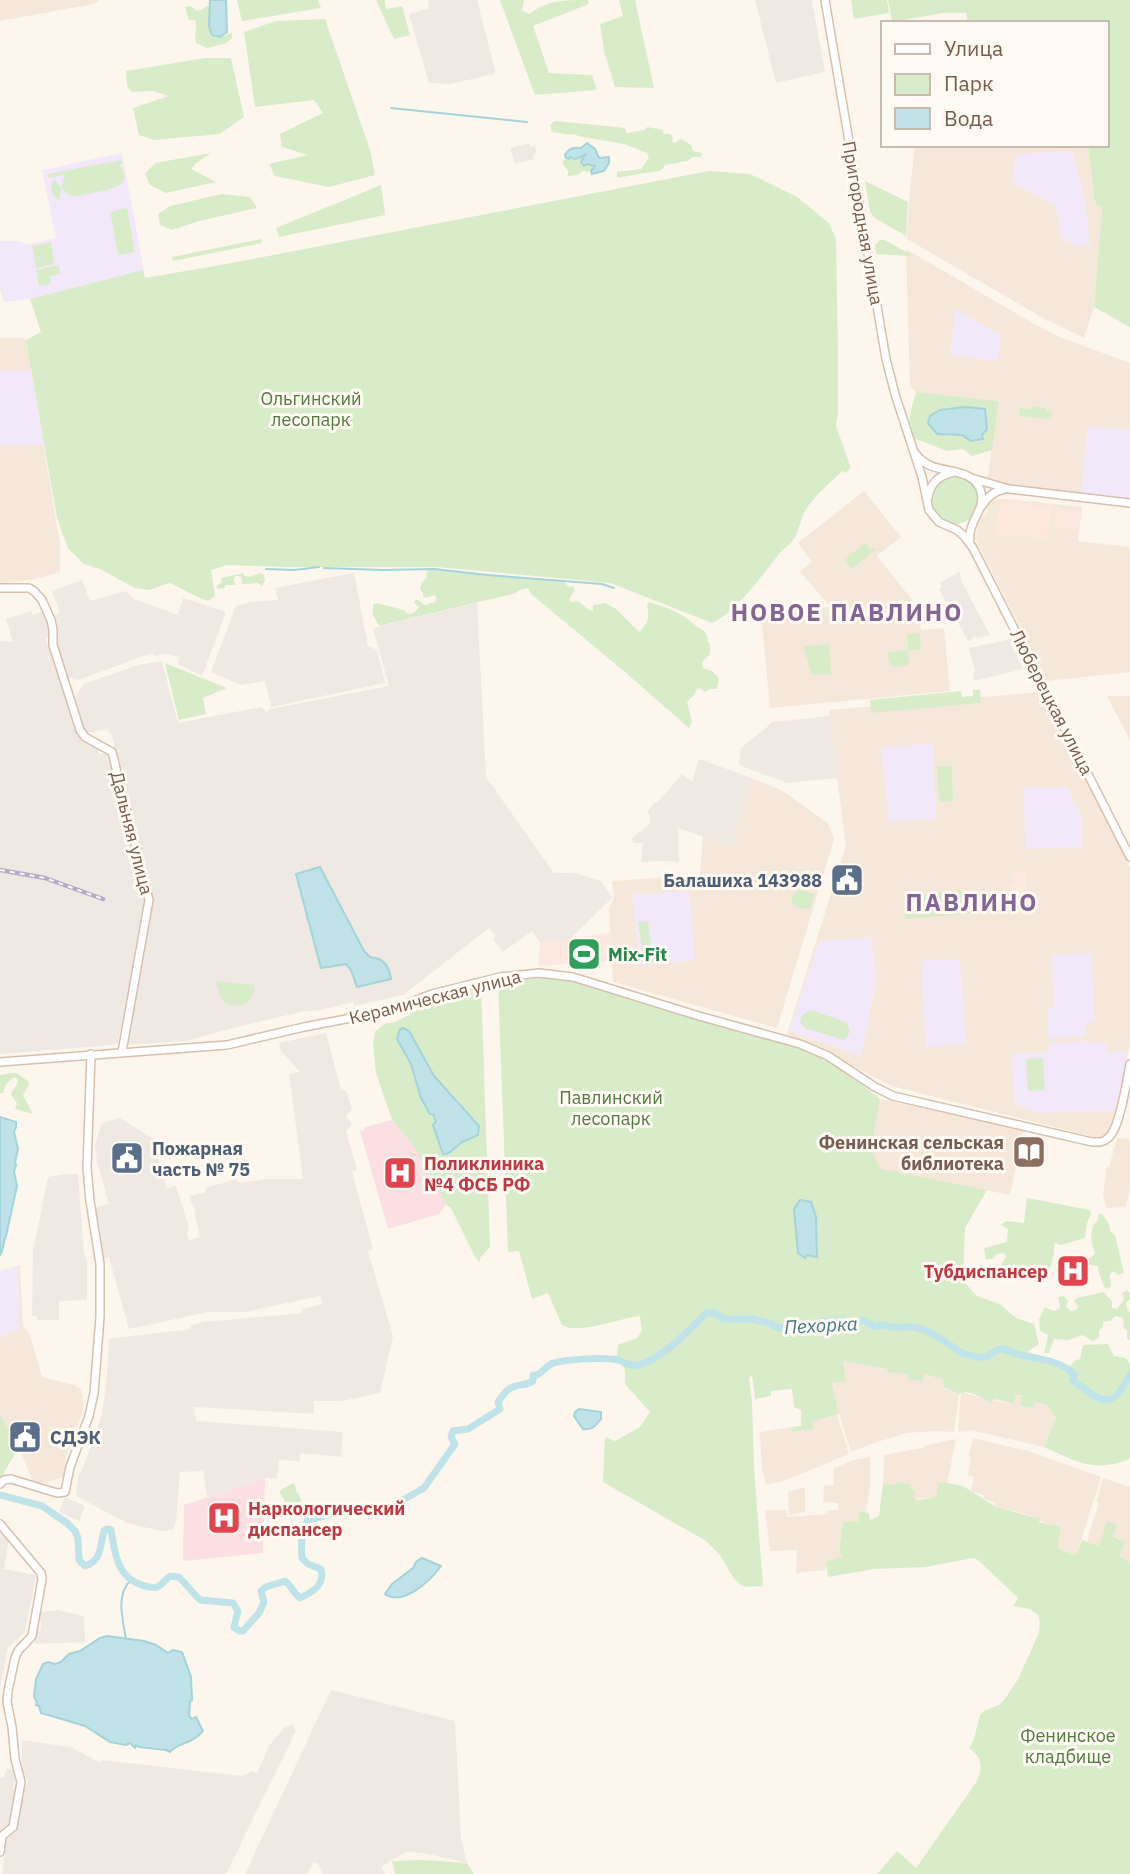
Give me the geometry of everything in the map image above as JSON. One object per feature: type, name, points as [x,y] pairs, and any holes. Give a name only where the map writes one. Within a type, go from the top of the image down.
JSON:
[{"type":"main road","name":"Пригородная улица","points":[[825,0],[886,359],[928,504]]},
{"type":"main road","points":[[911,443],[919,458],[929,466],[1009,489],[1130,503]]},
{"type":"main road","points":[[956,473],[945,474],[933,484],[928,494],[928,504],[935,519],[964,536],[973,548]]},
{"type":"main road","points":[[948,527],[964,526],[978,514],[982,501],[980,490],[971,478]]},
{"type":"main road","points":[[973,548],[969,532],[986,499],[994,493],[1009,489]]},
{"type":"main road","name":"Люберецкая улица","points":[[973,548],[1130,857]]},
{"type":"main road","name":"Дальняя улица","points":[[0,588],[29,588],[43,600],[53,627],[53,645],[80,730],[85,737],[111,752],[124,798],[149,900],[122,1052]]},
{"type":"main road","name":"Керамическая улица","points":[[0,1062],[226,1045],[383,1013],[432,994],[500,977],[555,973],[800,1044],[828,1056],[887,1094],[1096,1143],[1105,1140],[1114,1129],[1130,1064]]},
{"type":"main road","points":[[0,1484],[11,1479],[57,1493],[65,1492],[70,1467],[89,1416],[94,1393],[100,1317],[100,1264],[87,1168],[91,1054]]},
{"type":"main road","points":[[0,1524],[41,1573],[42,1579],[32,1636],[18,1651],[8,1691],[7,1702],[15,1759],[21,1782],[13,1827],[2,1836],[0,1852]]},
{"type":"shaded area","points":[[0,0],[99,0],[94,4],[0,21]]},
{"type":"shaded area","points":[[428,0],[477,0],[494,74],[450,84],[429,83],[409,14],[429,8]]},
{"type":"shaded area","points":[[755,0],[814,0],[812,1],[825,72],[776,83]]},
{"type":"shaded area","points":[[529,143],[531,147],[535,146],[537,154],[533,155],[534,159],[515,164],[510,148]]},
{"type":"shaded area","points":[[915,147],[1088,147],[1095,203],[1102,208],[1094,307],[1084,338],[1043,318],[907,239]]},
{"type":"shaded area","points":[[1072,151],[1084,195],[1090,245],[1077,247],[1061,237],[1056,206],[1012,182],[1016,154]]},
{"type":"shaded area","points":[[122,153],[144,270],[30,299],[4,302],[0,289],[0,241],[28,244],[56,238],[42,170]]},
{"type":"shaded area","points":[[906,249],[1062,338],[1130,363],[1130,430],[1088,427],[1081,494],[1012,487],[987,481],[999,401],[916,392],[910,386]]},
{"type":"shaded area","points":[[955,309],[1001,335],[998,361],[950,355]]},
{"type":"shaded area","points":[[0,338],[26,340],[60,543],[60,572],[31,580],[0,583]]},
{"type":"shaded area","points":[[31,370],[44,445],[0,445],[0,371]]},
{"type":"shaded area","points":[[1088,426],[1130,430],[1130,499],[1081,494]]},
{"type":"shaded area","points":[[864,491],[901,537],[877,556],[918,607],[921,630],[944,628],[950,691],[770,708],[761,612],[830,607],[800,571],[812,562],[798,543]]},
{"type":"shaded area","points":[[996,499],[1082,507],[1078,541],[1130,547],[1130,672],[1047,681],[975,539],[978,525]]},
{"type":"shaded area","points":[[1006,502],[1052,507],[1048,539],[996,534],[999,507]]},
{"type":"shaded area","points":[[1056,507],[1081,511],[1079,530],[1054,527]]},
{"type":"shaded area","points":[[959,572],[961,581],[990,635],[976,636],[968,641],[939,589],[942,587],[940,583]]},
{"type":"shaded area","points":[[354,573],[368,646],[377,650],[385,683],[271,707],[265,681],[241,685],[211,672],[236,606],[278,600],[275,588]]},
{"type":"shaded area","points":[[82,580],[90,601],[125,591],[134,599],[178,615],[183,598],[226,612],[202,676],[178,664],[180,657],[164,654],[155,656],[152,653],[78,680],[65,677],[55,644],[58,635],[53,616],[60,613],[52,591]]},
{"type":"shaded area","points":[[477,603],[486,777],[554,873],[575,873],[601,881],[612,898],[567,939],[540,942],[532,931],[503,952],[489,928],[403,995],[354,1006],[353,1002],[300,1012],[186,1041],[126,1045],[152,894],[111,733],[108,729],[86,733],[83,730],[75,697],[84,684],[138,665],[162,661],[178,723],[261,707],[268,712],[270,709],[389,686],[373,628]]},
{"type":"shaded area","points":[[31,611],[33,615],[44,611],[52,636],[46,639],[75,729],[96,744],[99,754],[108,753],[111,758],[146,896],[118,1043],[0,1054],[0,641],[13,642],[6,619]]},
{"type":"shaded area","points":[[1012,637],[1014,640],[1010,643],[1023,669],[974,681],[975,671],[969,648]]},
{"type":"shaded area","points":[[1041,692],[1130,867],[1130,1045],[1114,1120],[1107,1135],[1098,1138],[892,1086],[787,1034],[846,846],[829,710]]},
{"type":"shaded area","points":[[1107,696],[1130,696],[1130,740]]},
{"type":"shaded area","points":[[829,716],[832,720],[837,778],[787,783],[739,765],[741,748],[773,722]]},
{"type":"shaded area","points":[[933,744],[936,819],[889,822],[881,747]]},
{"type":"shaded area","points":[[699,759],[752,778],[731,846],[678,828],[679,862],[641,862],[643,843],[633,843],[632,838],[650,824],[650,816],[647,813],[682,774],[692,782]]},
{"type":"shaded area","points":[[752,778],[781,790],[828,823],[834,839],[777,1028],[613,982],[609,909],[614,898],[612,881],[700,875],[703,837],[731,845]]},
{"type":"shaded area","points":[[1067,787],[1081,816],[1082,847],[1026,849],[1023,788]]},
{"type":"shaded area","points":[[1012,871],[1025,872],[1024,895],[1008,897],[1007,885],[1013,884]]},
{"type":"shaded area","points":[[689,891],[695,960],[640,965],[632,895]]},
{"type":"shaded area","points":[[610,933],[612,961],[538,966],[540,942]]},
{"type":"shaded area","points":[[871,937],[876,982],[861,1056],[789,1031],[819,941]]},
{"type":"shaded area","points":[[1091,953],[1095,1021],[1085,1023],[1085,1036],[1051,1038],[1048,1035],[1047,1009],[1054,1008],[1052,955]]},
{"type":"shaded area","points":[[960,959],[966,1044],[926,1047],[921,961]]},
{"type":"shaded area","points":[[326,1033],[341,1090],[346,1090],[352,1110],[346,1116],[352,1125],[346,1131],[357,1170],[352,1172],[373,1249],[368,1251],[393,1336],[380,1393],[342,1401],[314,1401],[314,1414],[194,1407],[196,1421],[343,1432],[341,1457],[300,1453],[300,1461],[279,1460],[277,1479],[265,1478],[207,1497],[203,1471],[180,1472],[173,1530],[161,1531],[127,1523],[76,1496],[79,1473],[102,1415],[109,1339],[191,1329],[191,1325],[204,1322],[302,1313],[302,1309],[323,1304],[320,1296],[245,1312],[208,1312],[129,1329],[109,1257],[104,1258],[95,1207],[109,1204],[95,1145],[102,1123],[120,1118],[152,1138],[167,1188],[176,1186],[189,1227],[189,1240],[200,1237],[189,1196],[206,1192],[205,1188],[237,1179],[239,1183],[267,1179],[303,1179],[289,1074],[300,1072],[281,1051],[279,1043]]},
{"type":"shaded area","points":[[1106,1042],[1107,1053],[1128,1052],[1115,1109],[1038,1113],[1015,1104],[1012,1054],[1049,1052],[1049,1044]]},
{"type":"shaded area","points":[[880,1099],[1024,1129],[1010,1195],[880,1169],[871,1150]]},
{"type":"shaded area","name":"Поликлиника №4 ФСБ РФ","points":[[392,1120],[411,1142],[446,1204],[439,1214],[388,1229],[360,1131],[365,1130],[365,1127]]},
{"type":"shaded area","points":[[1117,1138],[1130,1139],[1130,1190],[1125,1207],[1107,1208],[1103,1195],[1107,1166],[1109,1167]]},
{"type":"shaded area","points":[[78,1174],[84,1254],[87,1259],[87,1300],[59,1301],[59,1320],[37,1320],[37,1316],[32,1316],[33,1252],[48,1177]]},
{"type":"shaded area","points":[[20,1265],[23,1326],[30,1334],[42,1377],[75,1385],[81,1389],[84,1403],[65,1460],[63,1477],[35,1486],[18,1446],[0,1415],[0,1271]]},
{"type":"shaded area","points":[[18,1266],[19,1330],[0,1336],[0,1271]]},
{"type":"shaded area","points":[[842,1361],[908,1375],[924,1373],[944,1379],[943,1388],[959,1394],[954,1432],[907,1433],[851,1452],[832,1381]]},
{"type":"shaded area","points":[[963,1392],[1014,1404],[1016,1394],[1047,1405],[1056,1417],[1044,1447],[970,1430],[958,1431]]},
{"type":"shaded area","points":[[837,1415],[849,1454],[786,1480],[766,1485],[760,1432],[792,1427],[794,1432],[814,1429],[812,1422]]},
{"type":"shaded area","points":[[973,1438],[1028,1451],[1101,1477],[1077,1553],[1073,1555],[1058,1550],[1050,1525],[1026,1514],[996,1507],[995,1503],[984,1499],[984,1495],[971,1491],[974,1477],[968,1475]]},
{"type":"shaded area","points":[[956,1439],[947,1483],[938,1483],[936,1497],[914,1499],[909,1490],[910,1484],[883,1483],[884,1455]]},
{"type":"shaded area","points":[[870,1457],[866,1513],[859,1512],[858,1522],[843,1521],[839,1549],[842,1556],[826,1562],[826,1570],[796,1573],[797,1550],[770,1551],[765,1510],[786,1510],[787,1517],[827,1514],[828,1510],[838,1510],[838,1503],[823,1502],[824,1486],[834,1485],[833,1469],[853,1460]]},
{"type":"shaded area","name":"Наркологический диспансер","points":[[265,1478],[263,1553],[183,1561],[184,1505]]},
{"type":"shaded area","points":[[1103,1478],[1130,1487],[1130,1562],[1119,1556],[1121,1539],[1113,1536],[1116,1525],[1107,1522],[1099,1547],[1088,1542]]},
{"type":"shaded area","points":[[805,1487],[805,1512],[789,1515],[788,1492]]},
{"type":"shaded area","points":[[65,1497],[85,1506],[79,1521],[59,1512]]},
{"type":"shaded area","points":[[0,1528],[9,1539],[4,1569],[36,1575],[25,1632],[8,1647],[0,1690]]},
{"type":"shaded area","points":[[57,1610],[84,1616],[85,1642],[35,1644],[35,1630],[41,1629],[40,1612]]},
{"type":"shaded area","points":[[331,1690],[455,1721],[461,1838],[467,1863],[424,1853],[406,1852],[382,1866],[385,1874],[322,1874],[319,1865],[314,1862],[307,1874],[245,1874]]},
{"type":"shaded area","points":[[293,1724],[296,1731],[226,1874],[2,1874],[7,1836],[17,1829],[28,1779],[22,1778],[22,1740],[70,1747],[101,1763],[102,1760],[242,1776],[252,1771],[257,1773],[269,1746],[284,1728]]},
{"type":"shaded area","points":[[7,1768],[17,1771],[13,1788],[18,1789],[15,1812],[11,1812],[8,1827],[2,1833],[0,1777],[4,1778]]},
{"type":"green space","points":[[237,0],[318,0],[321,8],[242,21]]},
{"type":"green space","points":[[376,0],[385,0],[386,9],[402,6],[410,35],[394,39]]},
{"type":"green space","points":[[500,0],[524,0],[522,11],[530,14],[549,3],[588,0],[589,4],[533,26],[549,73],[592,75],[597,90],[535,95]]},
{"type":"green space","points":[[619,0],[635,0],[654,88],[615,87],[604,51],[600,24],[623,16]]},
{"type":"green space","points":[[851,0],[887,0],[889,13],[854,19]]},
{"type":"green space","points":[[888,0],[1130,0],[1130,327],[1094,307],[1102,208],[1095,203],[1088,147],[1109,147],[1109,21],[968,21],[966,13],[943,13],[892,21]]},
{"type":"green space","points":[[191,6],[197,11],[210,6],[211,34],[220,37],[232,33],[232,38],[226,43],[207,48],[196,43],[195,20],[189,20],[185,7]]},
{"type":"green space","points":[[325,19],[370,150],[375,175],[329,187],[275,176],[269,164],[308,155],[282,147],[280,134],[323,113],[314,100],[255,107],[244,32],[276,21]]},
{"type":"green space","points":[[205,58],[231,58],[244,117],[220,134],[153,140],[139,135],[133,108],[169,96],[153,91],[132,92],[127,86],[126,71]]},
{"type":"green space","points":[[555,121],[625,128],[627,133],[645,130],[647,127],[663,130],[664,134],[673,137],[672,142],[681,139],[691,145],[693,151],[702,153],[701,157],[665,165],[662,170],[617,178],[617,172],[641,169],[649,158],[647,153],[624,144],[552,132],[550,125]]},
{"type":"green space","points":[[211,153],[191,169],[216,182],[166,193],[150,185],[145,174],[155,163]]},
{"type":"green space","points":[[585,155],[585,166],[590,164],[595,166],[594,169],[568,176],[562,162]]},
{"type":"green space","points":[[122,160],[123,164],[120,165],[124,178],[118,186],[76,196],[69,194],[62,187],[64,175],[49,178],[48,174]]},
{"type":"green space","name":"Ольгинский лесопарк","points":[[709,171],[750,174],[797,197],[829,223],[836,239],[836,426],[851,468],[845,473],[842,471],[813,500],[805,511],[792,541],[740,601],[712,623],[610,583],[437,567],[227,565],[211,570],[215,596],[208,601],[169,583],[149,590],[135,588],[100,569],[84,564],[68,548],[57,518],[26,340],[41,332],[30,299],[143,270],[145,278],[232,263]]},
{"type":"green space","points":[[55,180],[62,187],[59,200],[53,196],[51,185]]},
{"type":"green space","points":[[865,181],[908,202],[906,236],[875,218],[870,212]]},
{"type":"green space","points":[[381,185],[385,215],[279,237],[276,228]]},
{"type":"green space","points":[[222,194],[250,197],[257,208],[172,230],[160,225],[158,214],[170,206]]},
{"type":"green space","points":[[127,208],[135,252],[118,255],[110,212]]},
{"type":"green space","points":[[261,239],[262,243],[173,261],[172,257]]},
{"type":"green space","points":[[880,240],[910,256],[876,254],[875,245]]},
{"type":"green space","points":[[51,242],[54,264],[36,268],[34,259],[46,256],[34,258],[32,246]]},
{"type":"green space","points":[[59,265],[60,274],[50,276],[51,284],[39,286],[36,270]]},
{"type":"green space","points":[[916,392],[999,401],[992,450],[972,456],[963,449],[947,451],[913,438],[909,423]],"holes":[[[965,407],[985,409],[982,435],[946,436],[940,410]]]},
{"type":"green space","points":[[1032,406],[1052,411],[1051,419],[1019,416],[1020,408],[1032,409]]},
{"type":"green space","points":[[955,476],[972,483],[979,500],[972,517],[955,524],[938,517],[931,500],[938,483]]},
{"type":"green space","points":[[865,543],[871,549],[876,549],[852,569],[844,560]]},
{"type":"green space","points":[[429,569],[563,581],[575,590],[570,602],[578,601],[593,611],[593,605],[605,603],[616,609],[639,632],[648,620],[649,602],[668,608],[706,633],[710,654],[702,662],[703,668],[712,671],[719,678],[717,689],[705,692],[699,688],[687,702],[692,722],[689,728],[531,594],[528,588],[379,626],[373,615],[373,604],[404,610],[408,614],[414,613],[419,607],[414,603],[415,600],[426,606],[437,600],[435,595],[426,598],[420,589]]},
{"type":"green space","points":[[243,573],[250,577],[260,573],[265,580],[262,586],[258,583],[242,584],[240,576],[236,576],[235,585],[218,589],[216,587],[222,578]]},
{"type":"green space","points":[[920,633],[921,649],[908,651],[907,666],[894,667],[889,662],[888,652],[908,650],[907,634]]},
{"type":"green space","points":[[829,644],[831,674],[812,675],[803,646]]},
{"type":"green space","points":[[165,663],[227,688],[203,698],[206,714],[179,720]]},
{"type":"green space","points":[[973,690],[980,690],[981,703],[871,713],[870,700],[961,691],[962,697],[973,696]]},
{"type":"green space","points":[[937,766],[952,766],[953,801],[939,802]]},
{"type":"green space","points":[[801,890],[814,894],[811,908],[800,909],[792,903],[794,893]]},
{"type":"green space","points":[[963,891],[964,896],[993,895],[994,907],[979,908],[979,913],[905,919],[904,896]]},
{"type":"green space","points":[[648,921],[652,952],[667,950],[668,960],[644,963],[638,922]]},
{"type":"green space","name":"Павлинский лесопарк","points":[[547,975],[573,979],[657,1008],[815,1053],[846,1072],[880,1099],[871,1150],[881,1169],[987,1190],[965,1228],[963,1281],[977,1296],[1000,1304],[1016,1318],[1034,1324],[1039,1344],[1027,1352],[1071,1366],[1074,1361],[1080,1359],[1083,1345],[1108,1344],[1114,1356],[1126,1358],[1130,1364],[1130,1459],[1106,1465],[1086,1464],[1044,1447],[1056,1417],[1047,1405],[1035,1402],[1033,1408],[1020,1406],[1022,1395],[1016,1395],[1014,1404],[994,1399],[991,1402],[971,1393],[959,1394],[943,1387],[944,1380],[939,1377],[924,1373],[923,1381],[909,1380],[908,1375],[843,1361],[846,1382],[832,1382],[839,1414],[812,1422],[814,1429],[793,1432],[792,1427],[801,1426],[801,1410],[794,1407],[792,1389],[771,1391],[771,1396],[755,1399],[752,1375],[749,1378],[763,1586],[747,1587],[734,1579],[720,1555],[706,1541],[603,1482],[605,1437],[615,1441],[640,1427],[650,1412],[625,1384],[625,1370],[617,1356],[618,1345],[637,1338],[642,1331],[640,1316],[588,1327],[569,1328],[562,1325],[548,1293],[532,1299],[519,1251],[508,1252],[498,981]],"holes":[[[810,1202],[816,1217],[818,1247],[812,1255],[807,1255],[796,1244],[794,1214]]]},
{"type":"green space","points":[[216,981],[254,985],[255,991],[246,1004],[227,1004],[221,999]]},
{"type":"green space","points":[[481,984],[490,1247],[480,1258],[480,1262],[411,1142],[392,1120],[376,1073],[373,1044],[375,1032],[384,1024],[395,1022],[456,990]],"holes":[[[409,1031],[434,1076],[479,1125],[449,1152],[436,1117],[421,1098],[411,1064],[397,1039]]]},
{"type":"green space","points":[[811,1010],[846,1022],[848,1036],[844,1040],[805,1028],[800,1023],[801,1018]]},
{"type":"green space","points":[[1043,1058],[1045,1090],[1028,1091],[1026,1059]]},
{"type":"green space","points":[[17,1073],[29,1082],[23,1095],[33,1114],[15,1109],[17,1103],[11,1095],[17,1078],[14,1077],[6,1084],[3,1093],[0,1093],[0,1075]]},
{"type":"green space","points":[[1027,1198],[1090,1210],[1091,1214],[1085,1238],[1061,1245],[1054,1243],[1053,1258],[1048,1270],[1038,1278],[1022,1280],[1018,1271],[999,1268],[1006,1257],[1004,1253],[997,1254],[993,1259],[986,1259],[984,1248],[1007,1242],[1008,1230],[1001,1224],[1006,1221],[1024,1223]]},
{"type":"green space","points":[[1099,1214],[1102,1214],[1110,1231],[1115,1235],[1124,1273],[1118,1275],[1114,1271],[1110,1274],[1111,1286],[1108,1289],[1104,1287],[1098,1266],[1089,1265],[1088,1259],[1095,1254],[1092,1232]]},
{"type":"green space","points":[[1127,1290],[1130,1293],[1130,1300],[1126,1302],[1130,1312],[1130,1340],[1127,1338],[1127,1330],[1124,1329],[1123,1318],[1115,1316],[1110,1321],[1103,1322],[1099,1338],[1092,1341],[1083,1335],[1068,1340],[1054,1339],[1049,1353],[1044,1353],[1048,1335],[1040,1331],[1039,1319],[1045,1307],[1054,1311],[1060,1308],[1058,1297],[1064,1296],[1068,1301],[1066,1307],[1071,1311],[1078,1306],[1074,1301],[1077,1298],[1103,1292],[1112,1301],[1112,1308],[1117,1309],[1124,1299],[1122,1293]]},
{"type":"green space","points":[[0,1415],[19,1447],[0,1479]]},
{"type":"green space","name":"Фенинское кладбище","points":[[896,1482],[911,1484],[910,1489],[915,1490],[914,1499],[919,1500],[936,1497],[938,1483],[963,1486],[996,1507],[1061,1527],[1057,1548],[1073,1555],[1077,1553],[1082,1540],[1099,1546],[1107,1521],[1117,1525],[1113,1536],[1125,1542],[1119,1556],[1130,1562],[1130,1874],[877,1874],[897,1851],[916,1868],[975,1784],[981,1764],[969,1748],[980,1715],[1005,1699],[1018,1679],[1039,1633],[1040,1623],[1038,1615],[1030,1609],[1013,1606],[1018,1598],[974,1558],[925,1567],[875,1569],[828,1577],[826,1562],[842,1556],[839,1550],[843,1521],[858,1522],[859,1512],[869,1513],[870,1520],[879,1516],[883,1483],[896,1485]]},
{"type":"green space","points":[[293,1483],[299,1493],[303,1512],[294,1517],[279,1491]]},
{"type":"green space","points":[[392,1861],[467,1863],[474,1874],[395,1874]]},
{"type":"water","points":[[210,0],[226,0],[227,32],[220,37],[212,35],[209,26]]},
{"type":"water","points":[[587,143],[595,149],[599,158],[609,157],[604,171],[592,174],[595,166],[584,166],[581,162],[585,155],[575,159],[566,158],[565,155],[570,149],[581,148]]},
{"type":"water","points":[[965,407],[985,409],[987,429],[982,435],[983,439],[971,441],[962,435],[937,434],[928,423],[930,416],[940,410]]},
{"type":"water","points":[[320,867],[364,951],[385,964],[391,979],[357,987],[346,964],[321,968],[296,874]]},
{"type":"water","points":[[400,1029],[409,1031],[434,1076],[479,1126],[478,1135],[462,1142],[449,1153],[443,1154],[433,1125],[436,1121],[421,1098],[411,1064],[397,1039]]},
{"type":"water","points":[[0,1117],[16,1122],[14,1132],[18,1149],[14,1171],[17,1186],[0,1255]]},
{"type":"water","points":[[800,1200],[811,1202],[816,1217],[817,1257],[807,1255],[805,1258],[798,1253],[794,1209]]},
{"type":"water","points":[[579,1409],[601,1412],[601,1419],[592,1428],[583,1429],[574,1416]]},
{"type":"water","points":[[422,1558],[441,1566],[431,1578],[408,1595],[392,1597],[385,1594],[392,1584]]},
{"type":"water","points":[[107,1636],[144,1641],[168,1653],[173,1650],[182,1652],[191,1677],[192,1700],[189,1716],[192,1719],[196,1717],[203,1731],[199,1735],[170,1752],[136,1745],[135,1748],[130,1743],[126,1745],[110,1742],[85,1726],[41,1713],[34,1697],[36,1679],[43,1664],[61,1662],[69,1654]]},
{"type":"waterway","points":[[391,108],[527,122]]},
{"type":"waterway","points":[[266,569],[319,567]]},
{"type":"waterway","points":[[324,568],[434,569],[602,584],[614,588]]},
{"type":"waterway","name":"Пехорка","points":[[0,1495],[42,1506],[67,1523],[78,1538],[79,1560],[85,1566],[95,1560],[104,1531],[111,1530],[118,1562],[126,1576],[151,1588],[161,1585],[170,1576],[179,1577],[200,1600],[233,1603],[238,1611],[234,1627],[243,1631],[259,1613],[264,1602],[261,1591],[266,1587],[285,1581],[300,1598],[320,1584],[321,1569],[308,1564],[302,1558],[303,1533],[308,1520],[358,1508],[385,1510],[424,1488],[455,1444],[451,1437],[453,1431],[468,1429],[500,1409],[498,1402],[511,1388],[533,1381],[533,1375],[551,1364],[560,1362],[586,1359],[618,1360],[630,1365],[647,1362],[675,1344],[706,1313],[715,1313],[724,1319],[752,1319],[770,1323],[778,1328],[803,1328],[829,1321],[854,1324],[863,1320],[875,1327],[913,1327],[933,1334],[964,1354],[982,1357],[1002,1349],[1047,1360],[1069,1370],[1075,1375],[1073,1380],[1095,1397],[1108,1400],[1118,1394],[1130,1374]]},
{"type":"waterway","points":[[126,1639],[122,1600],[131,1580]]},
{"type":"railway","points":[[0,870],[45,878],[103,899]]},
{"type":"place","name":"Балашиха 143988","points":[[847,880]]},
{"type":"place","name":"Mix-Fit","points":[[584,954]]},
{"type":"place","name":"Фенинская сельская библиотека","points":[[1029,1152]]},
{"type":"place","name":"Пожарная часть № 75","points":[[127,1158]]},
{"type":"place","name":"Поликлиника №4 ФСБ РФ","points":[[400,1173]]},
{"type":"place","name":"Тубдиспансер","points":[[1073,1271]]},
{"type":"place","name":"СДЭК","points":[[25,1437]]},
{"type":"place","name":"Наркологический диспансер","points":[[224,1518]]},
{"type":"district","name":"НОВОЕ ПАВЛИНО","points":[[847,612]]},
{"type":"district","name":"ПАВЛИНО","points":[[972,902]]}]
